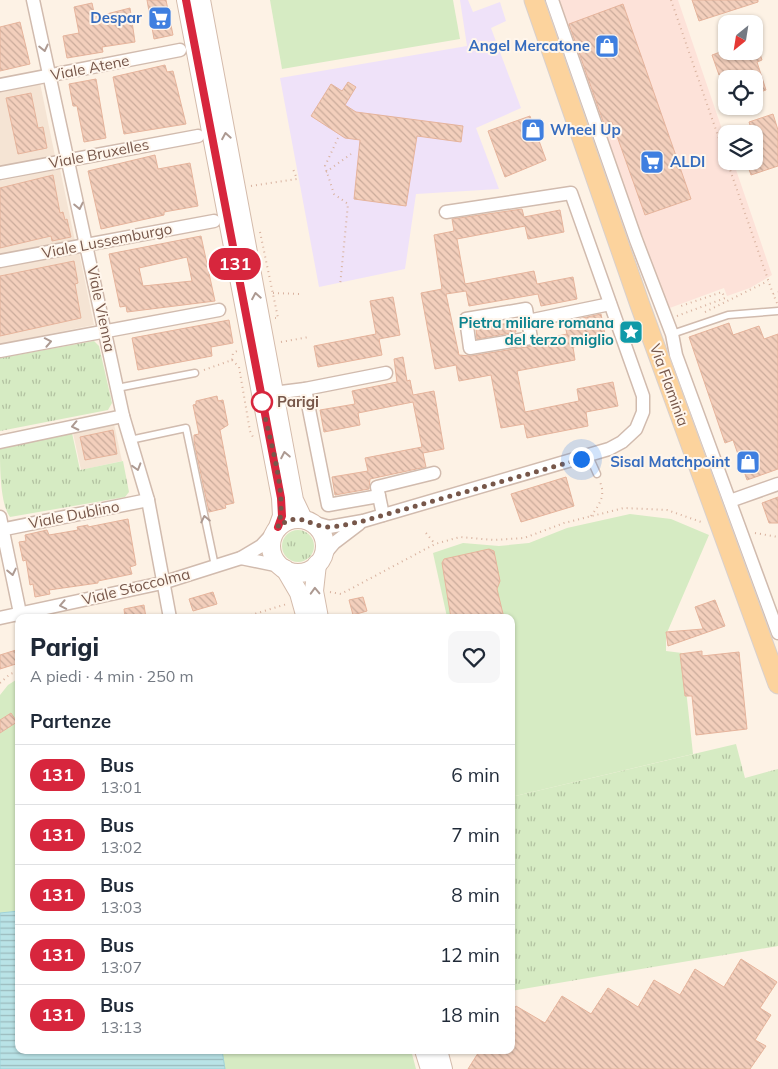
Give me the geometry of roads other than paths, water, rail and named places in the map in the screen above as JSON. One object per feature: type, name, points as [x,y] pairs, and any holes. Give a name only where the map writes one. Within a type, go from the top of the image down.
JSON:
[{"type":"main road","points":[[186,0],[281,498],[282,516],[270,547],[275,561],[299,593],[305,614]]},
{"type":"main road","points":[[201,0],[294,500],[307,521],[322,534],[325,542],[314,591],[318,614]]},
{"type":"main road","name":"Via Flaminia","points":[[534,0],[649,302],[778,684]]},
{"type":"main road","points":[[276,530],[290,520],[307,521]]},
{"type":"main road","points":[[282,568],[301,573],[320,560]]},
{"type":"main road","points":[[425,1054],[430,1069]]},
{"type":"main road","points":[[439,1054],[443,1069]]},
{"type":"street","name":"Viale Vienna","points":[[33,0],[123,416],[148,500],[169,614]]},
{"type":"street","points":[[552,0],[649,302],[672,334]]},
{"type":"street","name":"Viale Atene","points":[[0,85],[180,50]]},
{"type":"street","name":"Viale Bruxelles","points":[[0,173],[198,136]]},
{"type":"street","points":[[307,521],[329,527],[363,521],[588,456],[622,442],[636,429],[643,412],[642,396],[571,192],[446,212]]},
{"type":"street","name":"Viale Lussemburgo","points":[[0,261],[214,221]]},
{"type":"street","points":[[528,321],[610,304]]},
{"type":"street","points":[[526,308],[528,321],[531,338],[470,348],[466,319],[526,308]]},
{"type":"street","points":[[0,351],[218,310]]},
{"type":"street","name":"Via Flaminia","points":[[672,334],[676,355],[778,633]]},
{"type":"street","points":[[274,393],[305,389],[386,373]]},
{"type":"street","points":[[305,389],[328,505],[379,496]]},
{"type":"street","points":[[0,442],[123,416]]},
{"type":"street","points":[[383,515],[377,487],[434,473]]},
{"type":"street","points":[[730,501],[778,484]]},
{"type":"street","name":"Viale Dublino","points":[[1,526],[148,500]]},
{"type":"street","points":[[320,560],[334,543],[363,521]]},
{"type":"street","points":[[1,526],[21,614]]},
{"type":"street","name":"Viale Stoccolma","points":[[30,614],[162,583],[241,558],[261,546],[276,530]]},
{"type":"street","name":"Viale Stoccolma","points":[[241,558],[282,568]]},
{"type":"street","name":"Viale Stoccolma","points":[[0,618],[15,617]]},
{"type":"lane","name":"Via Flaminia","points":[[672,334],[728,316],[778,310]]},
{"type":"lane","points":[[117,388],[195,373]]},
{"type":"lane","points":[[129,440],[186,428],[215,566]]},
{"type":"lane","points":[[588,456],[597,474]]},
{"type":"water","points":[[15,911],[15,1054],[223,1054],[225,1069],[0,1069],[0,913]]},
{"type":"place","name":"Despar","points":[[160,18]]},
{"type":"place","name":"Angel Mercatone","points":[[607,46]]},
{"type":"place","name":"Wheel Up","points":[[533,130]]},
{"type":"place","name":"ALDI","points":[[652,162]]},
{"type":"place","name":"Pietra miliare romana del terzo miglio","points":[[631,332]]},
{"type":"place","name":"Parigi","points":[[262,402]]},
{"type":"place","name":"Sisal Matchpoint","points":[[748,462]]}]
